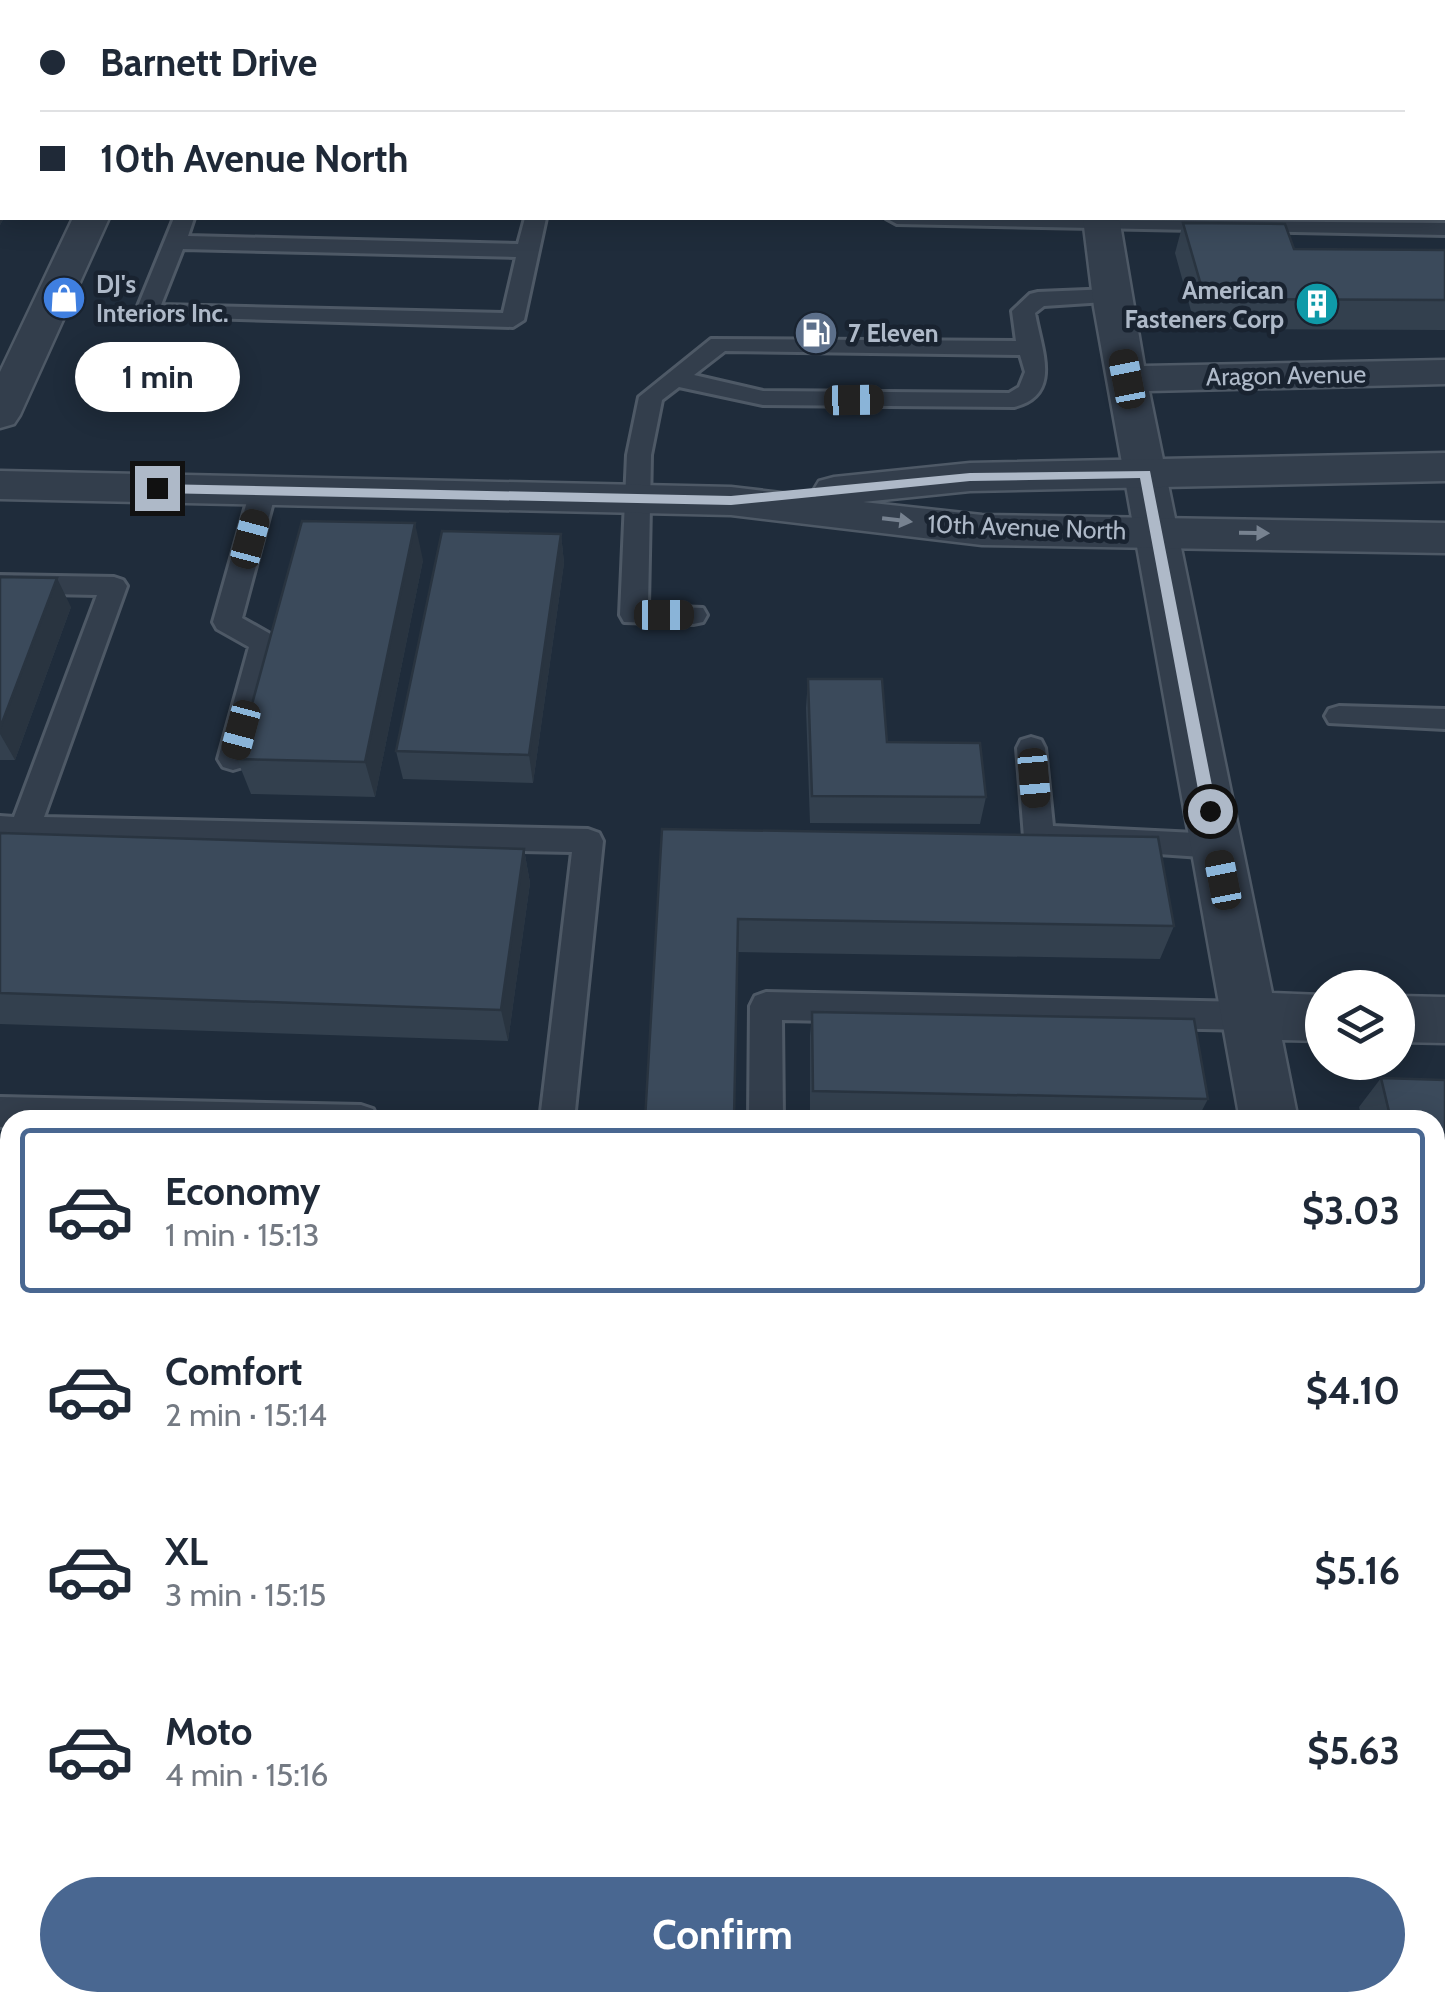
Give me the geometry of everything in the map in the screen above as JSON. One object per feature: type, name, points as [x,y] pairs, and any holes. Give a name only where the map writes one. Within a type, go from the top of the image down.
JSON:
[{"type":"street","points":[[0,415],[90,220]]},
{"type":"street","points":[[1102,220],[1127,379],[1267,1110]]},
{"type":"street","name":"Aragon Avenue","points":[[1127,379],[1445,372]]},
{"type":"street","name":"10th Avenue North","points":[[0,485],[731,500],[970,477],[1445,466]]},
{"type":"street","name":"10th Avenue North","points":[[731,500],[982,530],[1445,538]]},
{"type":"street","points":[[1249,1016],[1305,1018]]},
{"type":"street","points":[[1415,1019],[1445,1020]]},
{"type":"lane","points":[[183,220],[146,310],[513,320],[535,220]]},
{"type":"lane","points":[[1102,220],[1445,229]]},
{"type":"lane","points":[[174,242],[528,250]]},
{"type":"lane","points":[[693,616],[634,615],[638,454],[651,397],[673,378],[719,344],[782,371],[982,373],[1014,400],[1028,391],[1037,372],[1023,311],[1038,300],[1112,296]]},
{"type":"lane","points":[[673,378],[727,392],[782,371],[982,373],[1029,348]]},
{"type":"lane","points":[[233,759],[264,643],[227,622],[263,491]]},
{"type":"lane","points":[[0,584],[114,586],[12,828],[588,841],[557,1110]]},
{"type":"lane","points":[[1339,716],[1445,719]]},
{"type":"lane","points":[[1031,748],[1040,837],[1216,846]]},
{"type":"lane","points":[[766,1110],[766,1006],[1249,1016]]},
{"type":"building","points":[[1183,223],[1285,224],[1294,249],[1445,250],[1445,300],[1205,299]]},
{"type":"building","points":[[302,521],[415,523],[365,762],[237,759]]},
{"type":"building","points":[[442,531],[561,534],[529,755],[396,751]]},
{"type":"building","points":[[0,577],[57,578],[0,728]]},
{"type":"building","points":[[808,679],[882,679],[887,742],[980,743],[986,797],[812,796]]},
{"type":"building","points":[[662,829],[1158,837],[1174,926],[738,919],[734,1110],[646,1110]]},
{"type":"building","points":[[0,833],[524,849],[501,1010],[0,993]]},
{"type":"building","points":[[812,1012],[1194,1019],[1208,1099],[813,1091]]},
{"type":"building","points":[[1381,1080],[1445,1080],[1445,1110],[1389,1110]]},
{"type":"place","name":"DJ's Interiors Inc.","points":[[64,298]]},
{"type":"place","name":"American Fasteners Corp","points":[[1317,304]]},
{"type":"place","name":"7 Eleven","points":[[816,333]]},
{"type":"route","points":[[157,488],[731,500],[970,477],[1146,474],[1210,811]]}]
